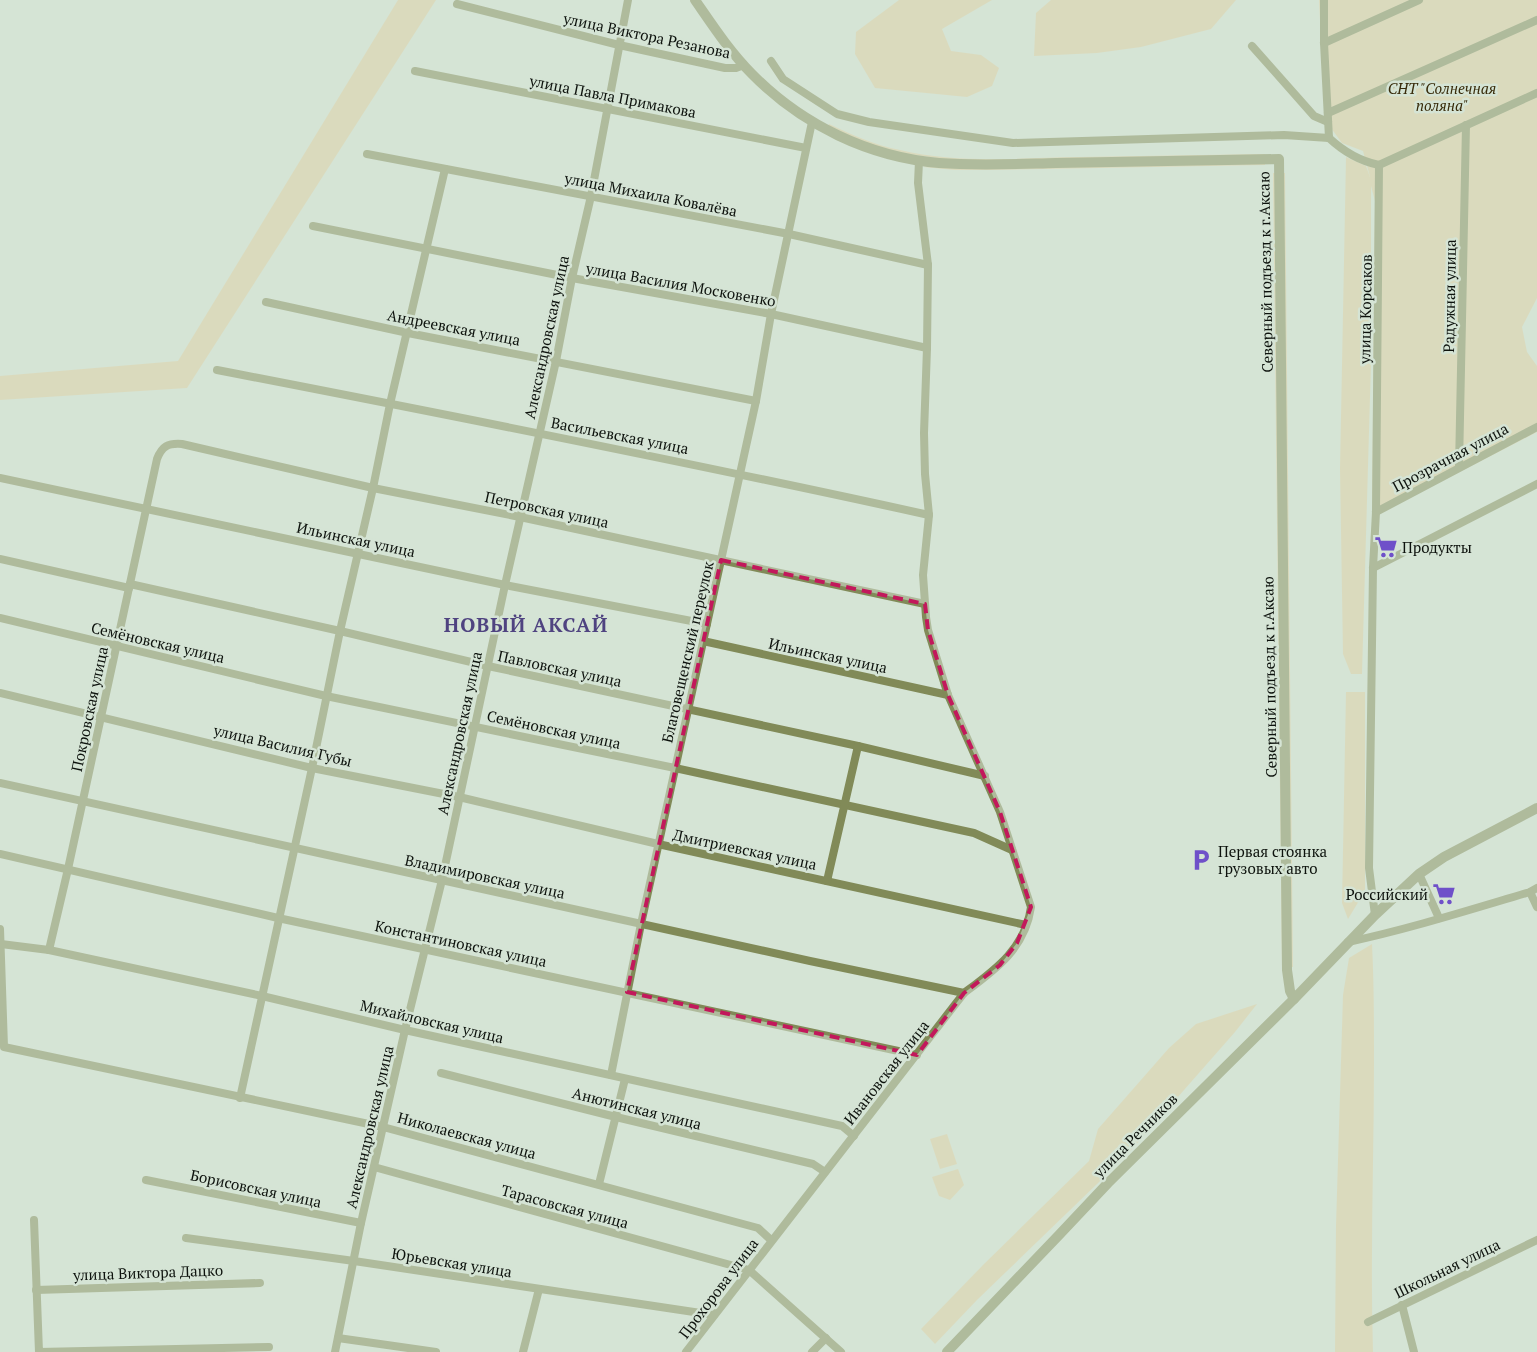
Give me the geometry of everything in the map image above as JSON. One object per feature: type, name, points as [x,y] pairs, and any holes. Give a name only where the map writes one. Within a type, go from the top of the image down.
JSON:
[{"type":"street","name":"Александровская улица","points":[[335,1352],[361,1223],[405,1030],[442,880],[505,585],[556,361],[572,278],[591,196],[628,0]]},
{"type":"street","name":"Северный подъезд к г.Аксаю","points":[[695,0],[727,45],[744,65],[766,88],[781,100],[812,122],[847,140],[893,155],[948,163],[987,164],[1279,159],[1288,970],[1290,991],[1294,999]]},
{"type":"street","points":[[1324,0],[1324,43],[1329,138]]},
{"type":"street","points":[[1324,43],[1419,0]]},
{"type":"street","name":"улица Виктора Резанова","points":[[457,4],[619,45],[725,68],[736,68],[744,65]]},
{"type":"street","points":[[1328,113],[1537,20]]},
{"type":"street","points":[[1252,46],[1314,116],[1328,122]]},
{"type":"street","points":[[771,61],[784,80],[837,114],[869,122],[1013,144],[1284,134],[1329,138],[1341,149],[1358,159],[1379,165],[1537,93]]},
{"type":"street","name":"улица Павла Примакова","points":[[414,71],[806,148]]},
{"type":"street","name":"Благовещенский переулок","points":[[611,1075],[658,844],[756,401],[771,314],[812,122]]},
{"type":"street","name":"Радужная улица","points":[[1459,467],[1466,125]]},
{"type":"street","name":"улица Михаила Ковалёва","points":[[367,154],[788,234],[928,265]]},
{"type":"street","points":[[919,160],[918,183],[928,265],[924,433],[929,515],[923,575],[928,630],[948,695],[1000,812],[1030,907],[1026,925]]},
{"type":"street","name":"улица Корсаков","points":[[1375,915],[1369,868],[1373,568],[1376,512],[1379,165]]},
{"type":"street","points":[[240,1098],[390,404],[445,169]]},
{"type":"street","name":"улица Василия Московенко","points":[[313,226],[572,278],[771,314],[927,348]]},
{"type":"street","name":"Андреевская улица","points":[[266,302],[408,333],[756,401]]},
{"type":"street","name":"Васильевская улица","points":[[217,370],[540,433],[929,515]]},
{"type":"street","name":"Прозрачная улица","points":[[1376,512],[1537,427]]},
{"type":"street","name":"Петровская улица","points":[[164,446],[182,444],[373,488],[520,517],[925,604]]},
{"type":"street","name":"Покровская улица","points":[[48,950],[83,802],[157,459],[164,446]]},
{"type":"street","name":"Ильинская улица","points":[[0,478],[505,585],[706,624]]},
{"type":"street","points":[[1373,568],[1537,484]]},
{"type":"street","name":"Павловская улица","points":[[0,560],[340,631],[488,666],[858,746],[985,776]]},
{"type":"street","name":"Семёновская улица","points":[[0,618],[326,696],[675,768],[974,834],[1012,850]]},
{"type":"street","name":"Ильинская улица","points":[[703,642],[948,695]]},
{"type":"street","points":[[0,693],[101,716]]},
{"type":"street","name":"улица Василия Губы","points":[[101,716],[312,768],[459,797]]},
{"type":"street","points":[[827,881],[858,746]]},
{"type":"street","name":"Владимировская улица","points":[[0,783],[810,962],[964,993]]},
{"type":"street","name":"Дмитриевская улица","points":[[459,797],[658,844],[1026,925]]},
{"type":"street","name":"улица Речников","points":[[947,1352],[1108,1183],[1294,999],[1375,915],[1419,874],[1444,857],[1537,808]]},
{"type":"street","name":"Константиновская улица","points":[[0,854],[278,918],[917,1055]]},
{"type":"street","points":[[1419,874],[1439,918]]},
{"type":"street","points":[[1348,942],[1375,936],[1533,890],[1537,907]]},
{"type":"street","name":"Ивановская улица","points":[[771,1240],[964,993],[1000,965],[1017,943],[1026,925]]},
{"type":"street","points":[[0,929],[1,944]]},
{"type":"street","name":"Михайловская улица","points":[[1,944],[48,950],[262,996],[405,1030],[842,1126],[854,1136]]},
{"type":"street","name":"Николаевская улица","points":[[1,944],[4,1048],[31,1052],[383,1127],[758,1228],[771,1240]]},
{"type":"street","name":"Анютинская улица","points":[[441,1073],[813,1164],[825,1172]]},
{"type":"street","points":[[599,1184],[625,1079]]},
{"type":"street","name":"Тарасовская улица","points":[[374,1168],[749,1270]]},
{"type":"street","name":"Борисовская улица","points":[[146,1180],[361,1223]]},
{"type":"street","points":[[34,1220],[39,1352],[269,1346]]},
{"type":"street","name":"Юрьевская улица","points":[[186,1238],[714,1315]]},
{"type":"street","name":"Прохорова улица","points":[[686,1352],[771,1240]]},
{"type":"street","name":"Школьная улица","points":[[1368,1322],[1537,1240]]},
{"type":"street","points":[[749,1270],[841,1352]]},
{"type":"street","name":"улица Виктора Дацко","points":[[36,1290],[260,1282]]},
{"type":"street","points":[[523,1352],[539,1289]]},
{"type":"street","points":[[1402,1306],[1414,1352]]},
{"type":"street","points":[[338,1338],[436,1352]]},
{"type":"street","points":[[812,1352],[826,1338]]},
{"type":"highlighted area","points":[[721,560],[925,604],[928,630],[948,695],[1000,812],[1031,907],[1017,943],[1000,965],[964,993],[917,1055],[627,992]]},
{"type":"green space","points":[[398,0],[436,0],[187,388],[0,400],[0,376],[178,361]]},
{"type":"green space","points":[[899,0],[992,0],[942,29],[951,51],[981,55],[999,68],[992,86],[967,97],[875,88],[855,54],[856,32]]},
{"type":"green space","points":[[1051,0],[1236,0],[1211,29],[1141,47],[1097,53],[1034,56],[1036,13]]},
{"type":"green space","name":"СНТ \"Солнечная поляна\"","points":[[1319,0],[1537,0],[1537,298],[1522,327],[1527,352],[1537,366],[1537,432],[1372,517],[1375,201],[1371,186],[1371,363],[1362,674],[1351,674],[1343,654],[1340,469],[1346,157],[1366,166],[1370,177],[1363,151],[1342,143],[1325,120]]},
{"type":"green space","points":[[829,124],[855,136],[900,150],[966,159],[1265,154],[1265,156],[996,161],[950,160],[902,153],[866,143],[828,126]]},
{"type":"green space","points":[[1265,163],[1265,165],[989,170],[955,170],[923,167],[927,166]]},
{"type":"green space","points":[[1273,173],[1275,173],[1284,967],[1282,967]]},
{"type":"green space","points":[[1282,173],[1285,173],[1293,967],[1291,967]]},
{"type":"green space","points":[[1346,692],[1365,692],[1365,891],[1348,919],[1342,903]]},
{"type":"green space","points":[[1372,944],[1374,988],[1373,1352],[1335,1352],[1336,1226],[1343,995],[1349,958]]},
{"type":"green space","points":[[1257,1004],[1235,1032],[1126,1156],[977,1300],[935,1344],[921,1329],[1089,1161],[1098,1129],[1169,1048],[1196,1024]]},
{"type":"green space","points":[[947,1134],[957,1164],[940,1169],[930,1139]]},
{"type":"green space","points":[[958,1169],[964,1185],[950,1200],[939,1196],[932,1177]]},
{"type":"place","name":"Продукты","points":[[1386,547]]},
{"type":"place","name":"Первая стоянка грузовых авто","points":[[1201,860]]},
{"type":"place","name":"Российский","points":[[1444,894]]},
{"type":"district","name":"НОВЫЙ АКСАЙ","points":[[526,624]]}]
